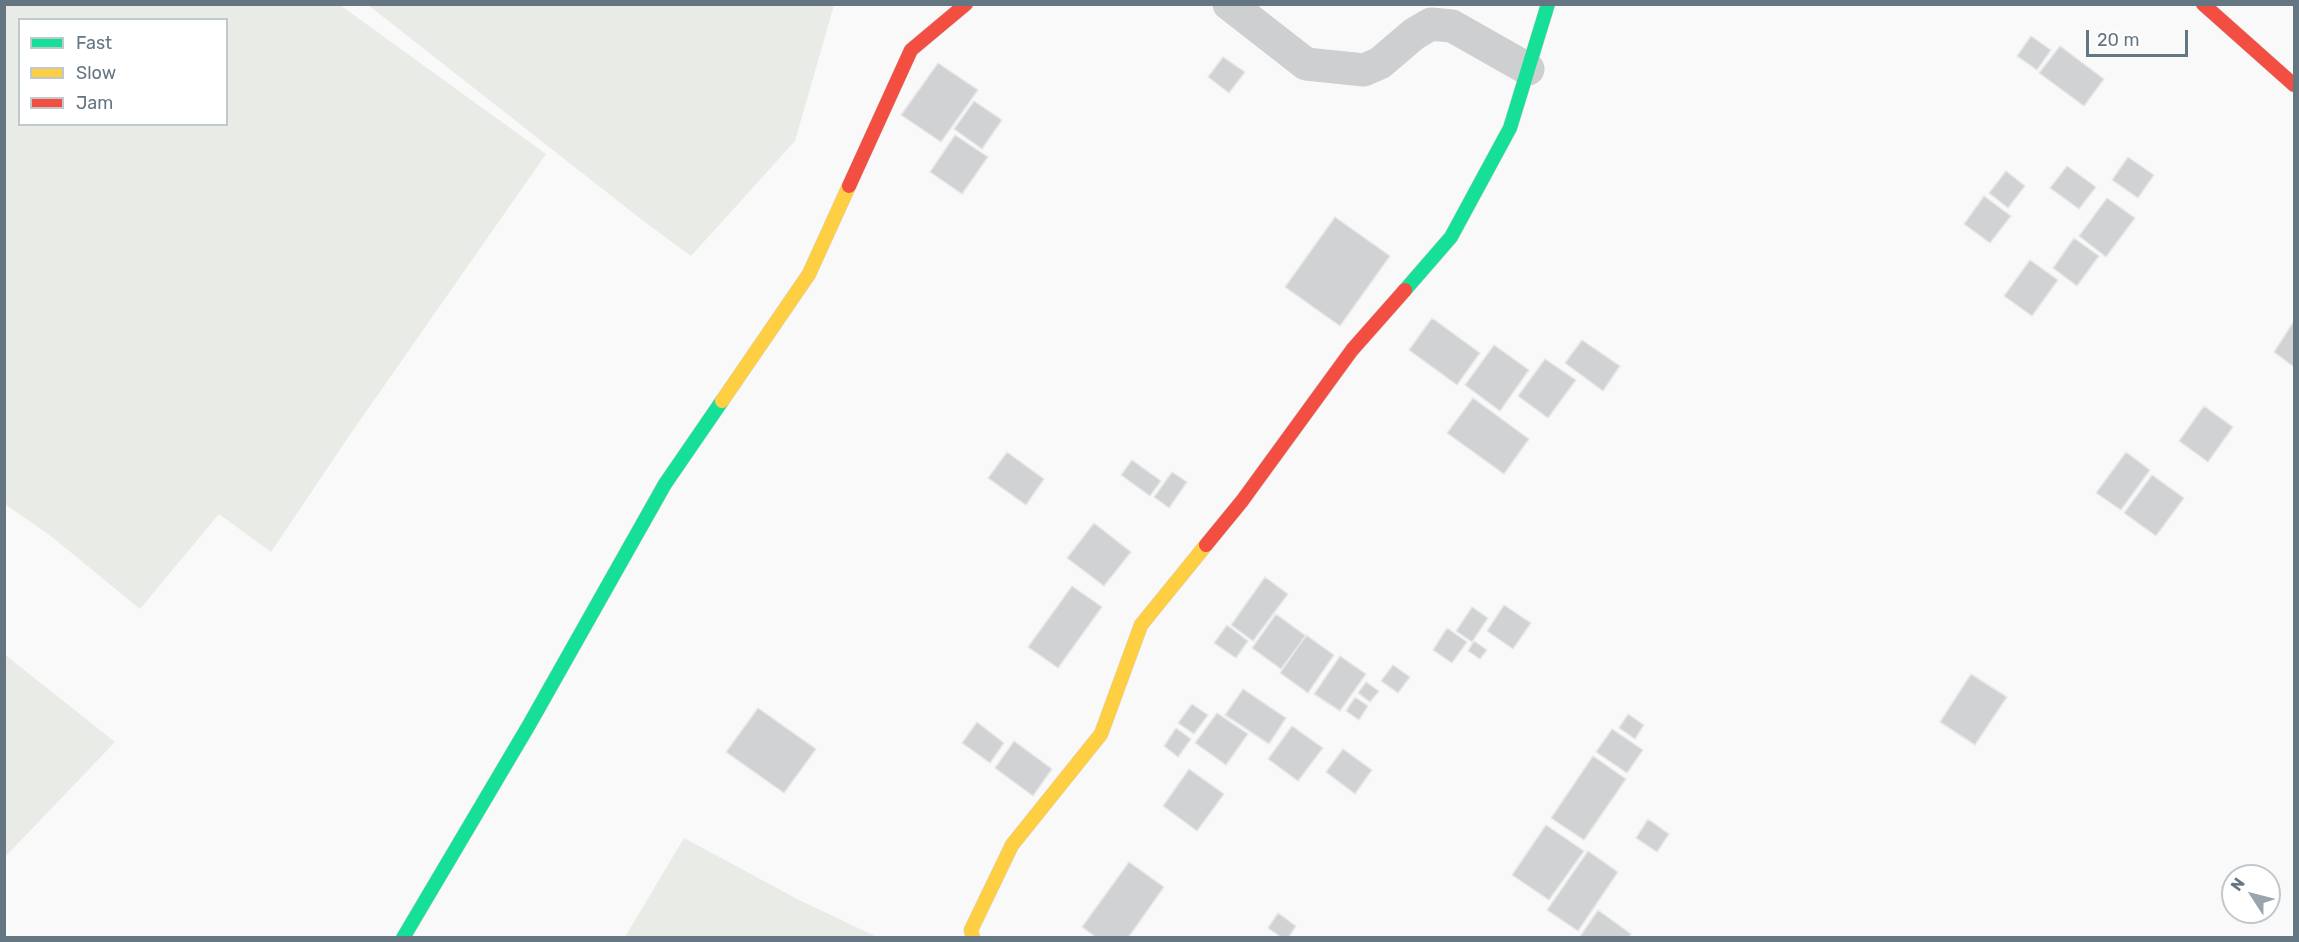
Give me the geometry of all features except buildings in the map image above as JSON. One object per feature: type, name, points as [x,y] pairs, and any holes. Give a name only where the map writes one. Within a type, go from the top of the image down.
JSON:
[{"type":"street","points":[[403,938],[530,725],[665,484],[809,274],[911,50],[966,4]]},
{"type":"street","points":[[1228,4],[1306,64],[1364,70],[1380,63],[1414,34],[1431,24],[1452,26],[1528,69]]},
{"type":"street","points":[[973,938],[971,930],[1012,845],[1101,734],[1141,625],[1242,501],[1352,350],[1451,237],[1510,128],[1548,4]]},
{"type":"street","points":[[2203,4],[2295,85]]},
{"type":"shaded area","points":[[5,4],[340,5],[546,154],[271,552],[219,514],[140,609],[52,537],[5,504]]},
{"type":"shaded area","points":[[368,5],[834,5],[795,141],[691,256]]},
{"type":"shaded area","points":[[4,654],[115,742],[5,857],[4,857]]},
{"type":"shaded area","points":[[684,838],[797,899],[877,937],[625,937]]},
{"type":"traffic: fast","points":[[1405,290],[1451,237],[1510,128],[1548,4]]},
{"type":"traffic: fast","points":[[403,938],[529,725],[665,484],[722,401]]},
{"type":"traffic: slow","points":[[722,401],[809,274],[849,186]]},
{"type":"traffic: slow","points":[[973,938],[971,930],[1012,845],[1101,734],[1141,625],[1206,545]]},
{"type":"traffic: jam","points":[[849,186],[911,50],[966,4]]},
{"type":"traffic: jam","points":[[2203,4],[2294,85]]},
{"type":"traffic: jam","points":[[1206,545],[1242,501],[1352,350],[1405,290]]}]
